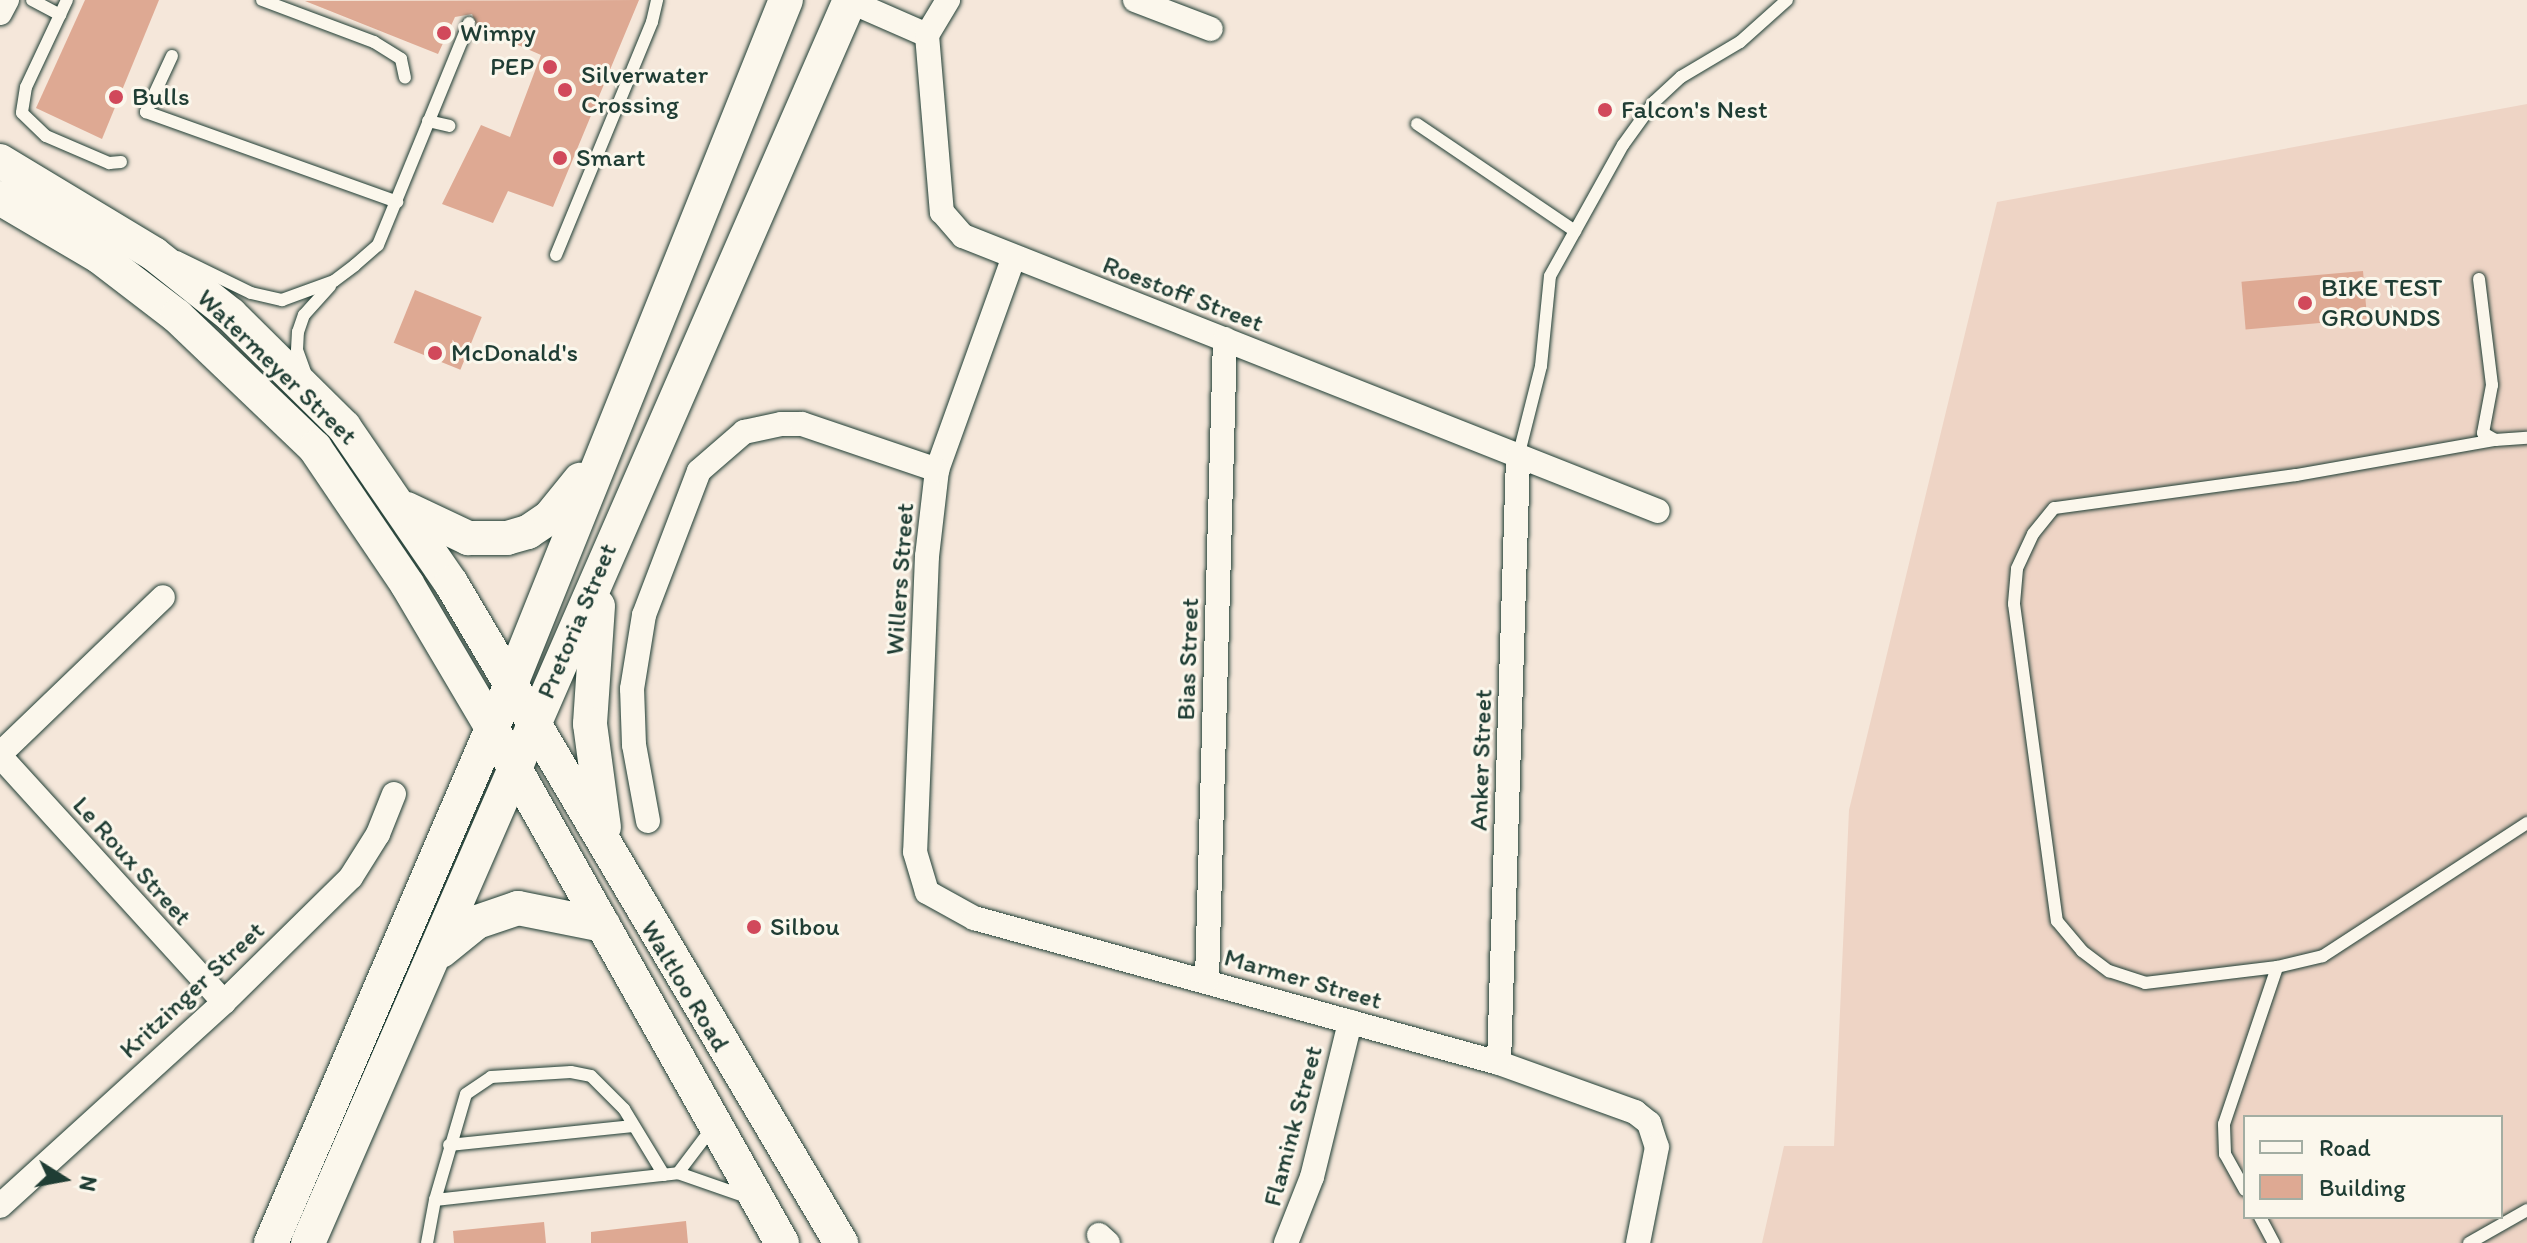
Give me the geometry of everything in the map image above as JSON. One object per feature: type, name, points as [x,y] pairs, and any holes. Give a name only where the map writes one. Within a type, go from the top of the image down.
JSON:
[{"type":"main road","name":"Pretoria Street","points":[[271,1243],[511,684],[600,455],[786,0]]},
{"type":"main road","name":"Pretoria Street","points":[[308,1243],[438,954],[619,520],[849,0]]},
{"type":"main road","name":"Watermeyer Street","points":[[0,161],[82,205],[154,254],[231,315],[323,406],[400,505],[534,725]]},
{"type":"main road","name":"Watermeyer Street","points":[[0,198],[131,279],[227,359],[295,426],[407,584],[515,770]]},
{"type":"main road","points":[[400,505],[453,534],[507,538],[528,532],[550,517],[600,455]]},
{"type":"main road","points":[[619,520],[598,605],[589,692],[595,785],[623,881]]},
{"type":"main road","name":"Waltloo Road","points":[[534,725],[623,881],[841,1243]]},
{"type":"main road","name":"Waltloo Road","points":[[515,770],[754,1200],[782,1243]]},
{"type":"main road","points":[[438,954],[477,922],[518,908],[603,925]]},
{"type":"street","points":[[0,13],[7,0]]},
{"type":"street","points":[[849,0],[927,35],[948,0]]},
{"type":"street","points":[[1135,0],[1211,29]]},
{"type":"street","name":"Roestoff Street","points":[[927,35],[942,212],[963,236],[1013,259],[1225,339],[1518,458],[1658,511]]},
{"type":"street","name":"Willers Street","points":[[943,905],[927,892],[915,852],[927,556],[937,470],[1013,259]]},
{"type":"street","name":"Bias Street","points":[[1207,980],[1225,339]]},
{"type":"street","points":[[648,821],[634,745],[632,689],[644,615],[699,471],[744,432],[781,424],[802,424],[937,470]]},
{"type":"street","name":"Anker Street","points":[[1499,1063],[1518,458]]},
{"type":"street","points":[[0,755],[163,597]]},
{"type":"street","name":"Le Roux Street","points":[[0,755],[224,1002]]},
{"type":"street","name":"Kritzinger Street","points":[[0,1206],[224,1002],[351,877],[378,834],[394,794]]},
{"type":"street","name":"Marmer Street","points":[[943,905],[974,918],[1499,1063],[1645,1117],[1657,1147],[1638,1243]]},
{"type":"street","name":"Flamink Street","points":[[1286,1243],[1312,1177],[1350,1022]]},
{"type":"lane","points":[[32,0],[60,15]]},
{"type":"lane","points":[[67,0],[26,87],[22,113],[46,136],[109,163],[121,162]]},
{"type":"lane","points":[[262,0],[374,42],[401,59],[405,78]]},
{"type":"lane","points":[[556,255],[647,35],[657,0]]},
{"type":"lane","points":[[1518,458],[1541,366],[1550,276],[1575,231],[1654,102],[1697,64],[1761,26],[1787,0]]},
{"type":"lane","points":[[323,406],[302,366],[298,332],[304,315],[334,281],[378,245],[469,23]]},
{"type":"lane","points":[[172,56],[146,112],[397,202]]},
{"type":"lane","points":[[428,121],[449,126]]},
{"type":"lane","points":[[1417,124],[1575,231]]},
{"type":"lane","points":[[154,254],[198,264],[265,298],[296,298],[334,281]]},
{"type":"lane","points":[[2479,279],[2492,385],[2482,431],[2495,440]]},
{"type":"lane","points":[[2527,438],[2495,440],[2296,475],[2054,508],[2033,534],[2017,569],[2014,604],[2057,921],[2082,951],[2109,971],[2145,983],[2277,967],[2323,956],[2527,823]]},
{"type":"lane","points":[[2243,1186],[2225,1154],[2224,1124],[2277,967]]},
{"type":"lane","points":[[427,1243],[449,1145],[466,1094],[491,1077],[571,1072],[591,1076],[633,1126],[664,1175]]},
{"type":"lane","points":[[449,1145],[633,1126]]},
{"type":"lane","points":[[678,1173],[713,1127]]},
{"type":"lane","points":[[435,1200],[678,1173],[754,1200]]},
{"type":"lane","points":[[2469,1243],[2527,1210]]},
{"type":"lane","points":[[2261,1219],[2274,1243]]},
{"type":"shaded area","points":[[2527,104],[2527,1243],[1762,1243],[1784,1146],[1834,1146],[1849,810],[1997,202]]},
{"type":"building","points":[[85,0],[159,0],[102,139],[36,108]]},
{"type":"building","name":"Silverwater Crossing","points":[[639,0],[553,207],[508,191],[493,223],[442,204],[481,125],[510,137],[541,55],[477,27],[472,14],[455,17],[438,54],[305,1]]},
{"type":"building","name":"BIKE TEST GROUNDS","points":[[2363,271],[2367,319],[2246,329],[2241,282]]},
{"type":"building","points":[[415,290],[482,317],[460,370],[394,343]]},
{"type":"building","points":[[686,1221],[688,1243],[591,1243],[591,1232]]},
{"type":"building","points":[[544,1222],[546,1243],[454,1243],[453,1231]]},
{"type":"place","name":"Wimpy","points":[[444,33]]},
{"type":"place","name":"PEP","points":[[550,67]]},
{"type":"place","name":"Silverwater Crossing","points":[[565,90]]},
{"type":"place","name":"Bulls","points":[[116,97]]},
{"type":"place","name":"Falcon's Nest","points":[[1605,110]]},
{"type":"place","name":"Smart","points":[[560,158]]},
{"type":"place","name":"BIKE TEST GROUNDS","points":[[2305,303]]},
{"type":"place","name":"McDonald's","points":[[435,353]]},
{"type":"place","name":"Silbou","points":[[754,927]]}]
